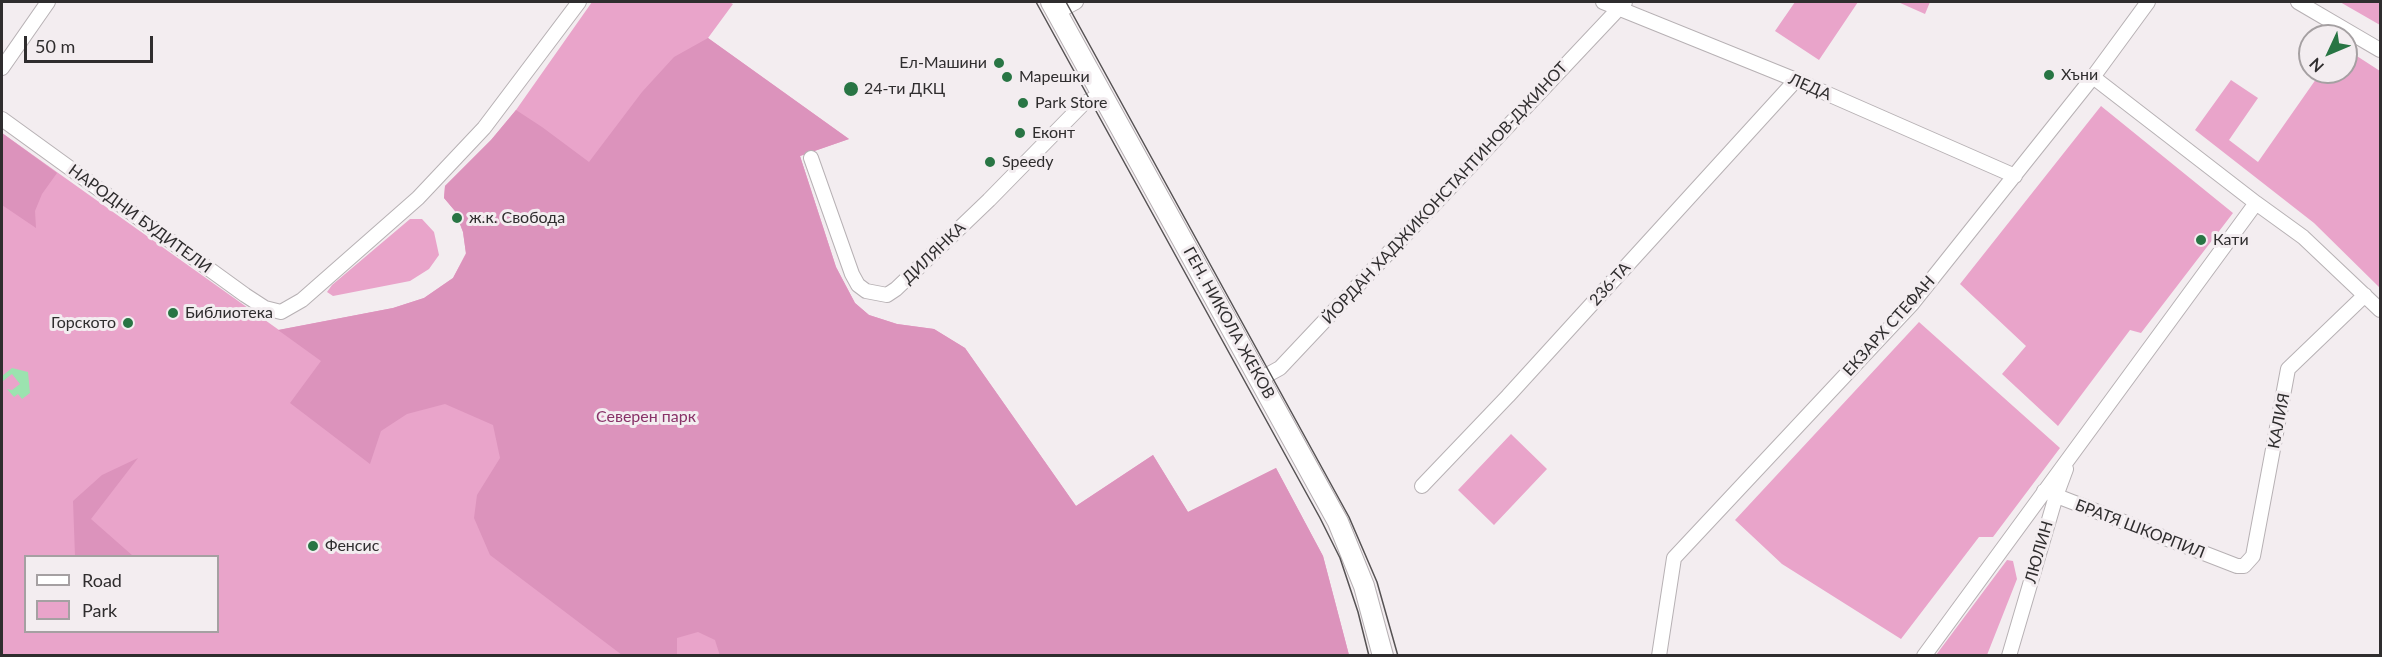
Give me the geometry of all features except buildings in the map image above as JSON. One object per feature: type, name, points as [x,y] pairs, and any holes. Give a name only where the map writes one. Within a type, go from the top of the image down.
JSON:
[{"type":"street","points":[[2,68],[48,2]]},
{"type":"street","name":"НАРОДНИ БУДИТЕЛИ","points":[[2,119],[245,295],[265,308],[281,312],[302,300],[418,198],[484,128],[579,2]]},
{"type":"street","points":[[1054,7],[1076,2]]},
{"type":"street","name":"ЛЕДА","points":[[1604,2],[1622,5],[2015,176]]},
{"type":"street","name":"ЕКЗАРХ СТЕФАН","points":[[1659,656],[1674,558],[1912,304],[2015,176],[2148,2]]},
{"type":"street","points":[[2298,2],[2380,50]]},
{"type":"street","name":"ЙОРДАН ХАДЖИКОНСТАНТИНОВ-ДЖИНОТ","points":[[1260,379],[1280,368],[1622,5]]},
{"type":"street","name":"ГЕН. НИКОЛА ЖЕКОВ","points":[[1054,7],[1338,522],[1364,586],[1383,656]]},
{"type":"street","points":[[2093,76],[2302,237],[2380,310]]},
{"type":"street","name":"236-ТА","points":[[1422,486],[1516,387],[1796,80]]},
{"type":"street","name":"ДИЛЯНКА","points":[[812,158],[852,274],[858,285],[866,291],[887,296],[897,290],[1083,104],[1102,94]]},
{"type":"street","points":[[1924,656],[2050,493],[2073,450],[2256,203]]},
{"type":"street","name":"КАЛИЯ","points":[[2237,566],[2244,567],[2253,556],[2288,369],[2365,295]]},
{"type":"street","name":"БРАТЯ ШКОРПИЛ","points":[[2050,493],[2237,566]]},
{"type":"street","name":"ЛЮЛИН","points":[[2009,656],[2050,493]]},
{"type":"green space","name":"Северен парк","points":[[592,2],[729,2],[733,4],[708,38],[849,139],[800,156],[836,267],[855,303],[869,315],[897,324],[934,329],[965,348],[1076,506],[1153,455],[1188,512],[1276,468],[1323,556],[1349,655],[2,656],[2,133],[279,330],[393,308],[424,298],[453,278],[466,253],[463,232],[455,211],[444,198],[445,186],[491,140],[516,110]]},
{"type":"green space","points":[[1795,2],[1858,2],[1819,60],[1775,31]]},
{"type":"green space","points":[[1898,2],[1930,2],[1925,14]]},
{"type":"green space","points":[[2340,2],[2380,2],[2380,25]]},
{"type":"green space","name":"Северен парк","points":[[708,38],[849,139],[800,156],[836,267],[855,303],[869,315],[897,324],[934,329],[965,348],[1076,506],[1153,455],[1188,512],[1276,468],[1323,556],[1349,655],[720,656],[715,640],[698,632],[677,638],[677,655],[622,655],[490,555],[474,518],[477,495],[500,458],[493,425],[445,404],[407,414],[381,431],[370,464],[290,403],[321,361],[278,330],[393,308],[424,298],[453,278],[466,254],[463,232],[455,211],[444,198],[445,186],[491,140],[516,110],[589,162],[642,92],[674,57]]},
{"type":"green space","points":[[2358,57],[2380,71],[2380,288],[2314,223],[2195,130],[2231,80],[2258,98],[2229,140],[2258,162],[2313,84],[2358,84]]},
{"type":"green space","points":[[2101,106],[2233,213],[2141,333],[2130,330],[2058,426],[2002,374],[2026,346],[1960,284]]},
{"type":"green space","points":[[2,133],[57,173],[42,194],[35,211],[36,228],[2,205]]},
{"type":"green space","points":[[410,219],[422,219],[434,232],[439,255],[429,269],[410,281],[333,296],[327,292],[332,285]]},
{"type":"green space","points":[[1919,322],[2060,448],[1993,537],[1979,537],[1901,639],[1782,564],[1735,520]]},
{"type":"green space","points":[[1511,434],[1547,469],[1494,525],[1458,490]]},
{"type":"green space","points":[[138,458],[91,519],[132,555],[75,555],[73,501],[102,475]]},
{"type":"green space","points":[[2007,560],[2013,561],[2017,579],[1987,655],[1936,655]]},
{"type":"shaded area","points":[[12,368],[28,372],[30,393],[22,399],[18,394],[14,397],[7,389],[12,390],[20,384],[12,374],[3,381],[2,379],[2,376]]},
{"type":"tram line","points":[[1036,2],[1320,518],[1340,558],[1358,612],[1369,656]]},
{"type":"tram line","points":[[1066,2],[1349,517],[1377,582],[1398,656]]},
{"type":"place","name":"Ел-Машини","points":[[999,63]]},
{"type":"place","name":"Хъни","points":[[2049,75]]},
{"type":"place","name":"Марешки","points":[[1007,77]]},
{"type":"place","name":"24-ти ДКЦ","points":[[851,89]]},
{"type":"place","name":"Park Store","points":[[1023,103]]},
{"type":"place","name":"Еконт","points":[[1020,133]]},
{"type":"place","name":"Speedy","points":[[990,162]]},
{"type":"place","name":"ж.к. Свобода","points":[[457,218]]},
{"type":"place","name":"Кати","points":[[2201,240]]},
{"type":"place","name":"Библиотека","points":[[173,313]]},
{"type":"place","name":"Горското","points":[[128,323]]},
{"type":"place","name":"Фенсис","points":[[313,546]]}]
